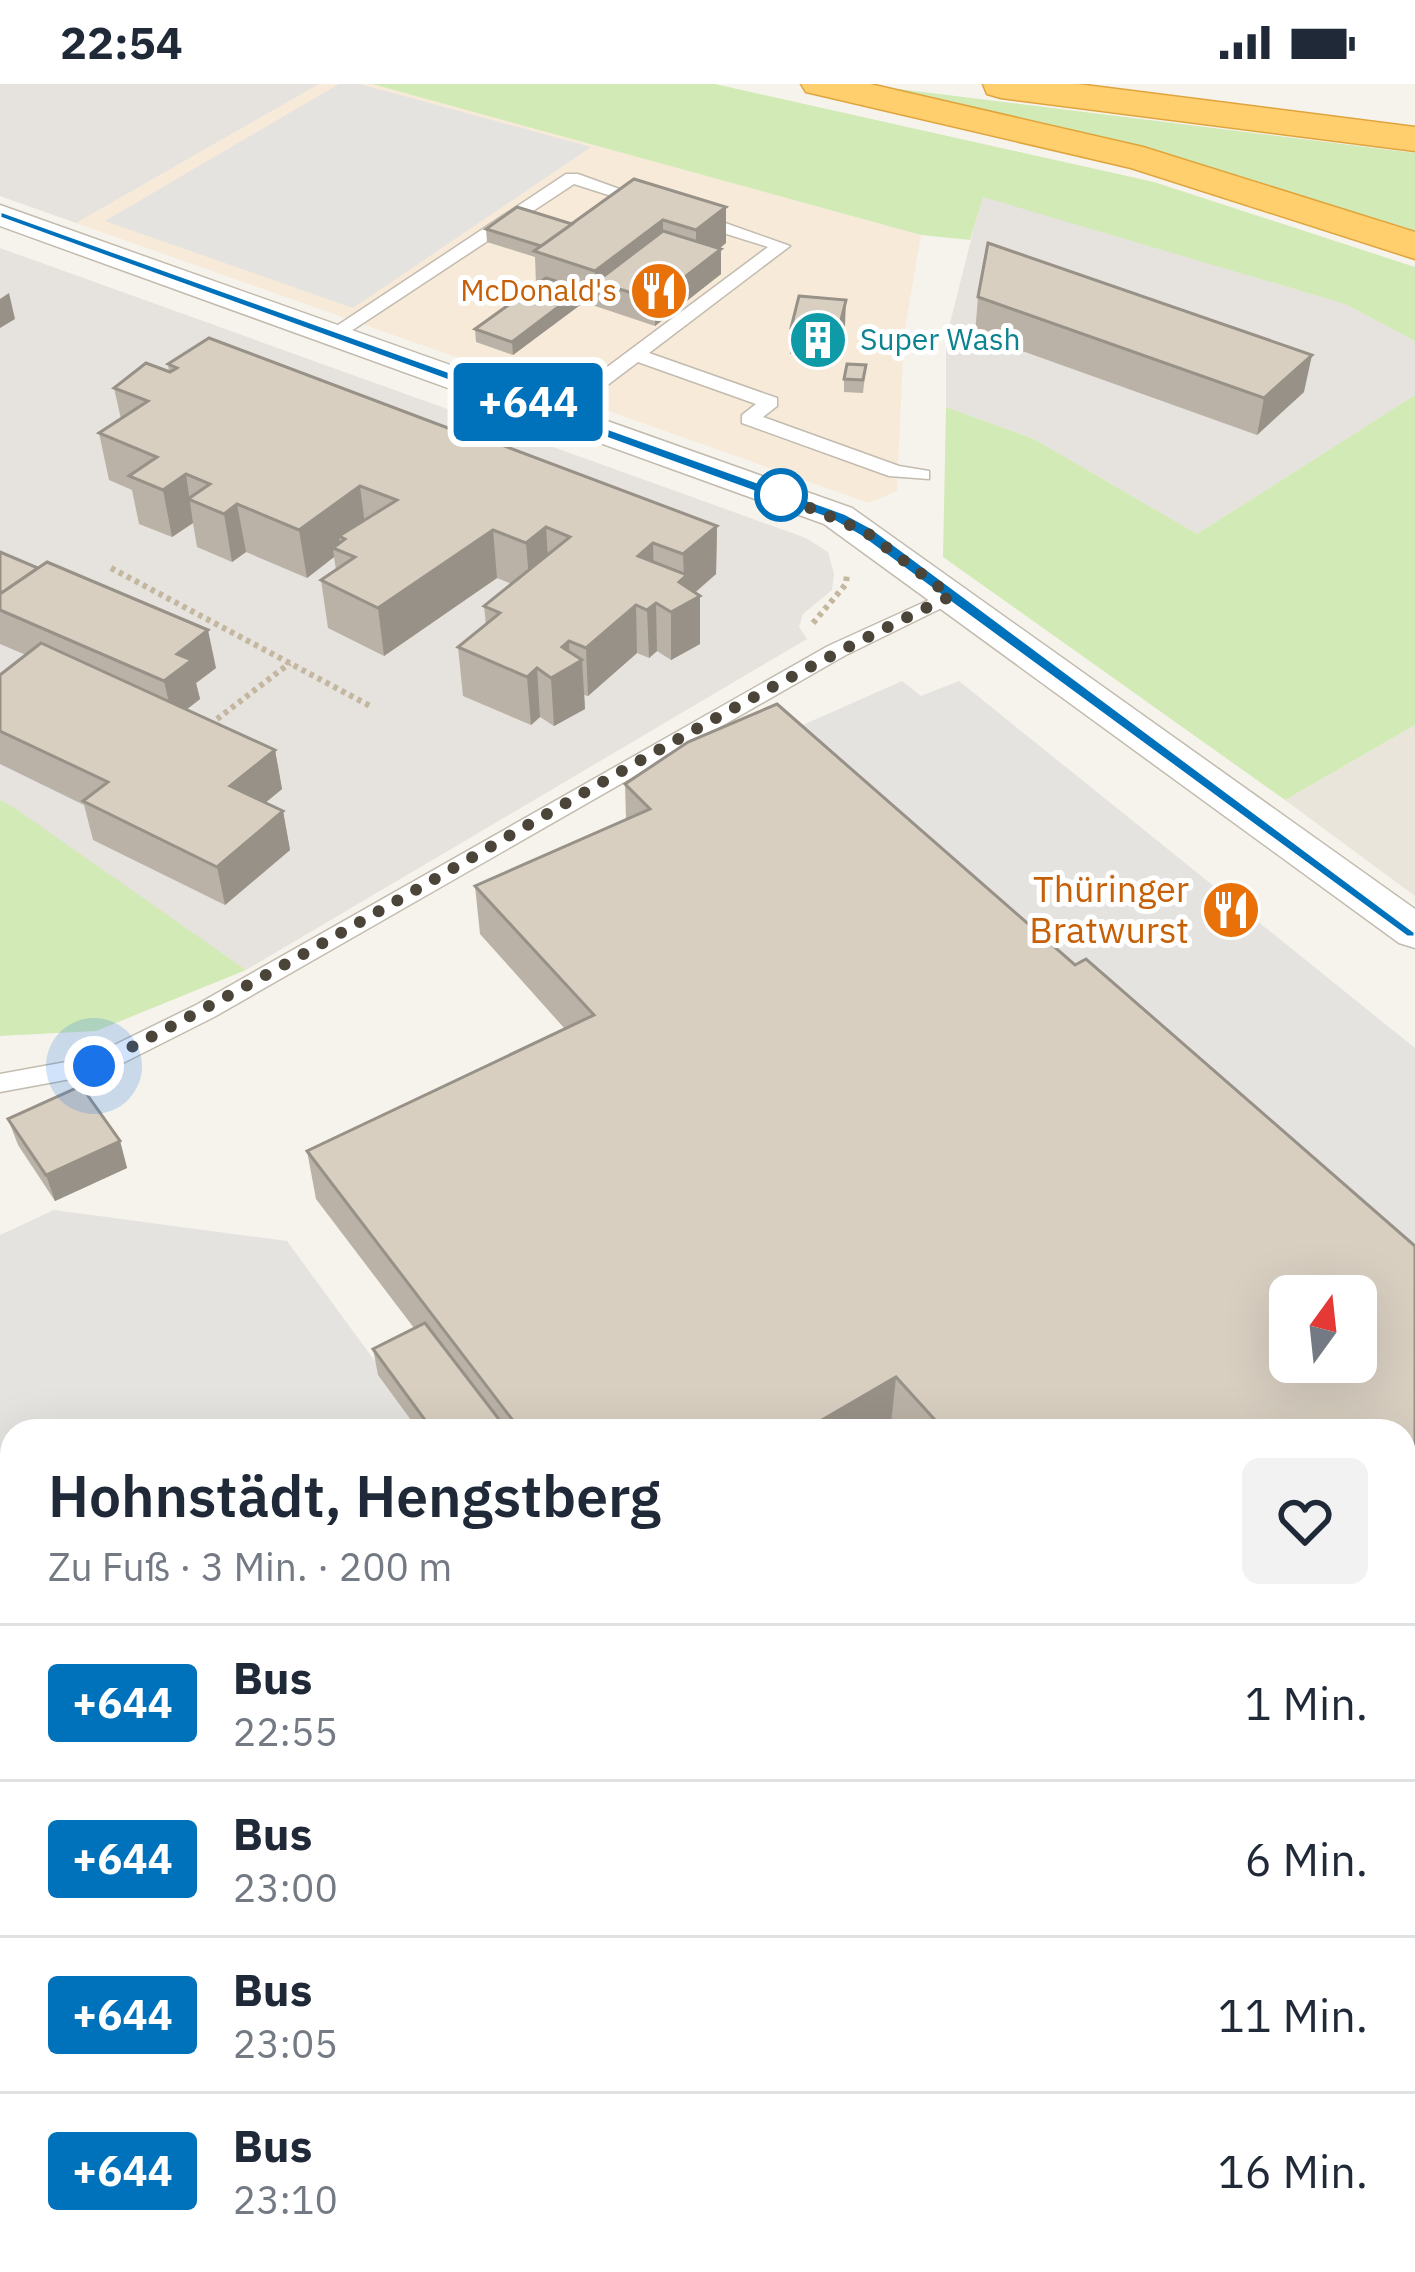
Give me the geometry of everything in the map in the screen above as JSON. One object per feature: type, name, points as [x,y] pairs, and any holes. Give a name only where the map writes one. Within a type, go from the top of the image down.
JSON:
[{"type":"highway","points":[[820,84],[1143,159],[1415,246]]},
{"type":"highway","points":[[986,84],[1415,139]]},
{"type":"highway","points":[[1186,84],[1415,112]]},
{"type":"street","points":[[0,215],[838,516],[1415,932]]},
{"type":"lane","points":[[335,333],[572,178],[781,246],[558,413]]},
{"type":"lane","points":[[636,355],[770,402],[749,419],[896,472],[922,475]]},
{"type":"lane","points":[[0,1083],[94,1066],[205,1011],[836,651],[951,596]]},
{"type":"path","points":[[111,568],[372,707]]},
{"type":"path","points":[[217,719],[290,663]]},
{"type":"shaded area","points":[[0,84],[319,84],[76,223],[0,196]]},
{"type":"shaded area","points":[[319,84],[372,84],[921,235],[904,334],[897,491],[869,503],[76,223]]},
{"type":"shaded area","points":[[339,84],[360,84],[591,147],[353,308],[105,221]]},
{"type":"shaded area","points":[[982,196],[1345,304],[1415,341],[1415,395],[1197,534],[1034,439],[946,407],[946,339]]},
{"type":"shaded area","points":[[0,248],[806,538],[828,552],[834,574],[832,590],[803,614],[799,627],[807,639],[246,970],[0,800]]},
{"type":"shaded area","points":[[902,681],[921,696],[959,681],[1415,1048],[1415,1308],[787,732]]},
{"type":"shaded area","points":[[1415,725],[1415,896],[1285,800]]},
{"type":"shaded area","points":[[54,1210],[287,1241],[417,1419],[0,1419],[0,1235]]},
{"type":"green space","points":[[372,84],[715,84],[1154,182],[1415,267],[1415,341],[1345,304],[983,197],[970,240],[921,235]]},
{"type":"green space","points":[[858,84],[1415,153],[1415,231],[1120,141]]},
{"type":"green space","points":[[1415,395],[1415,725],[1285,800],[943,557],[946,407],[1034,439],[1197,534]]},
{"type":"green space","points":[[0,800],[246,970],[96,1031],[0,1036]]},
{"type":"building","points":[[634,179],[726,207],[696,230],[663,220],[595,271],[534,251]]},
{"type":"building","points":[[517,207],[572,224],[541,246],[486,229]]},
{"type":"building","points":[[663,231],[721,249],[655,300],[596,282]]},
{"type":"building","points":[[988,243],[1312,355],[1264,398],[978,297]]},
{"type":"building","points":[[546,278],[582,289],[512,342],[475,329]]},
{"type":"building","points":[[799,296],[846,300],[838,332],[791,328]]},
{"type":"building","points":[[209,338],[477,439],[486,433],[505,440],[499,444],[717,526],[683,554],[653,543],[638,556],[687,575],[679,582],[700,596],[671,612],[656,603],[647,610],[636,605],[586,648],[569,641],[562,647],[582,660],[551,678],[537,668],[527,677],[458,647],[500,613],[484,606],[570,537],[546,527],[526,543],[493,530],[378,608],[321,580],[355,557],[333,548],[345,539],[339,536],[397,500],[360,486],[299,530],[237,504],[224,514],[188,499],[210,484],[186,474],[163,490],[129,476],[157,457],[99,433],[148,401],[114,388],[146,363],[170,372],[177,368],[168,364]]},
{"type":"building","points":[[847,364],[866,365],[863,380],[844,379]]},
{"type":"building","points":[[0,552],[38,568],[0,594]]},
{"type":"building","points":[[47,562],[208,630],[177,654],[192,660],[164,681],[0,610],[0,594]]},
{"type":"building","points":[[41,643],[275,750],[230,786],[283,811],[217,867],[83,801],[108,782],[0,731],[0,675]]},
{"type":"building","points":[[777,704],[1075,965],[1086,959],[1415,1246],[1415,1419],[934,1419],[896,1377],[824,1419],[512,1419],[307,1151],[594,1015],[475,886],[650,809],[625,784],[688,742]]},
{"type":"building","points":[[81,1086],[120,1141],[46,1175],[8,1119]]},
{"type":"building","points":[[425,1323],[499,1419],[424,1419],[373,1349]]},
{"type":"bus line","name":"+644","points":[[0,215],[838,516],[1415,932]]},
{"type":"place","name":"McDonald's","points":[[659,291]]},
{"type":"place","name":"Super Wash","points":[[818,340]]},
{"type":"place","name":"Thüringer Bratwurst","points":[[1231,910]]},
{"type":"route","points":[[94,1066],[205,1011],[836,651],[951,596],[866,532],[838,516],[775,493],[781,495]]}]
